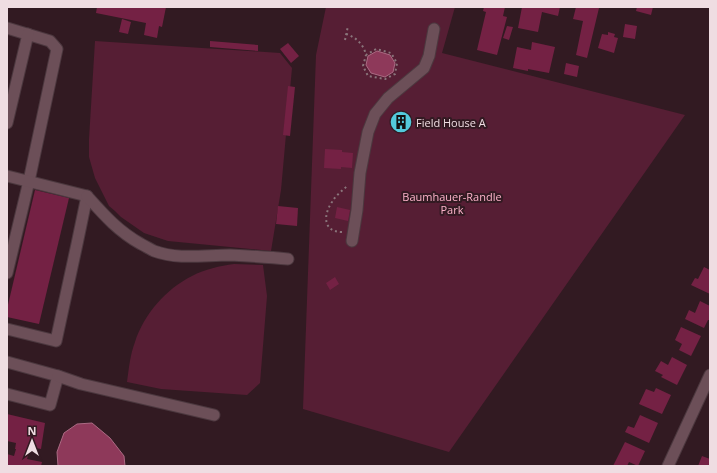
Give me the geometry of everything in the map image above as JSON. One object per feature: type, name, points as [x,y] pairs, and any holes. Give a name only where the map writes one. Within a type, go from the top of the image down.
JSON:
[{"type":"street","points":[[7,28],[50,41],[57,49],[7,273]]},
{"type":"street","points":[[352,241],[357,210],[360,173],[368,132],[375,114],[388,98],[424,68],[429,56],[434,29]]},
{"type":"street","points":[[7,123],[28,34]]},
{"type":"street","points":[[7,176],[86,196],[114,225],[131,238],[153,251],[168,255],[245,256],[288,259]]},
{"type":"street","points":[[7,329],[56,341],[86,196]]},
{"type":"street","points":[[7,362],[82,384],[214,415]]},
{"type":"street","points":[[7,394],[50,405],[58,376]]},
{"type":"street","points":[[668,466],[710,376]]},
{"type":"path","points":[[345,40],[348,26]]},
{"type":"path","points":[[346,34],[353,37],[365,50],[366,55],[363,66],[368,76],[385,79],[394,74],[397,63],[392,53],[376,49],[366,55]]},
{"type":"path","points":[[354,229],[346,232],[332,230],[328,226],[326,217],[333,200],[360,173]]},
{"type":"green space","name":"Baumhauer-Randle Park","points":[[326,7],[455,7],[442,53],[685,115],[449,452],[303,409],[316,55]]},
{"type":"green space","points":[[95,41],[280,53],[292,68],[281,190],[271,251],[168,241],[144,233],[121,217],[109,206],[95,178],[89,157]]},
{"type":"green space","points":[[234,264],[263,265],[267,296],[260,383],[247,395],[161,389],[127,382],[135,342],[144,322],[157,303],[182,281],[202,271]]},
{"type":"shaded area","points":[[377,51],[390,55],[395,63],[393,72],[385,77],[371,73],[366,65],[368,56]]},
{"type":"shaded area","points":[[92,423],[110,438],[124,456],[125,466],[58,466],[57,452],[64,433],[77,424]]},
{"type":"building","points":[[97,7],[166,7],[162,27],[159,26],[157,38],[144,35],[146,23],[96,13]]},
{"type":"building","points":[[484,7],[505,7],[503,16],[507,17],[497,55],[477,50],[486,12],[483,11]]},
{"type":"building","points":[[522,7],[560,7],[558,16],[542,12],[538,32],[518,28]]},
{"type":"building","points":[[576,7],[599,8],[587,58],[576,55],[583,21],[573,19]]},
{"type":"building","points":[[637,7],[653,7],[651,15],[636,11]]},
{"type":"building","points":[[122,19],[131,22],[128,34],[119,32]]},
{"type":"building","points":[[625,24],[637,26],[635,39],[623,37]]},
{"type":"building","points":[[507,26],[513,27],[509,40],[503,38]]},
{"type":"building","points":[[608,32],[615,34],[614,37],[618,38],[614,53],[598,48],[602,34],[608,35]]},
{"type":"building","points":[[210,41],[258,45],[258,51],[210,47]]},
{"type":"building","points":[[532,42],[555,47],[549,73],[513,68],[517,47],[531,50]]},
{"type":"building","points":[[288,43],[299,56],[291,63],[280,49]]},
{"type":"building","points":[[566,63],[579,66],[577,77],[564,74]]},
{"type":"building","points":[[288,86],[295,87],[290,136],[283,135]]},
{"type":"building","name":"Field House A","points":[[404,115],[408,123],[398,129],[394,121]]},
{"type":"building","points":[[325,149],[342,150],[342,152],[353,153],[352,168],[324,168]]},
{"type":"building","points":[[35,190],[69,198],[39,324],[7,317],[7,309]]},
{"type":"building","points":[[278,206],[298,208],[297,226],[276,224]]},
{"type":"building","points":[[337,207],[350,210],[348,221],[335,218]]},
{"type":"building","points":[[704,267],[710,270],[710,294],[691,285],[695,278],[698,279]]},
{"type":"building","points":[[335,277],[339,284],[330,290],[326,283]]},
{"type":"building","points":[[700,301],[710,306],[710,320],[708,320],[704,328],[685,319],[689,310],[695,313]]},
{"type":"building","points":[[681,327],[701,336],[691,356],[679,350],[682,344],[675,340]]},
{"type":"building","points":[[672,357],[687,365],[677,385],[661,377],[663,375],[655,371],[661,361],[668,365]]},
{"type":"building","points":[[656,388],[671,395],[662,414],[639,404],[646,389],[654,392]]},
{"type":"building","points":[[7,414],[45,423],[41,449],[31,447],[27,459],[42,462],[41,466],[7,466],[7,454],[14,456],[16,443],[7,441]]},
{"type":"building","points":[[640,415],[658,423],[649,443],[625,432],[628,426],[634,428]]},
{"type":"building","points":[[625,442],[645,451],[638,466],[629,462],[627,466],[613,466]]},
{"type":"building","points":[[702,456],[710,459],[710,466],[698,466]]},
{"type":"place","name":"Field House A","points":[[401,122]]}]
